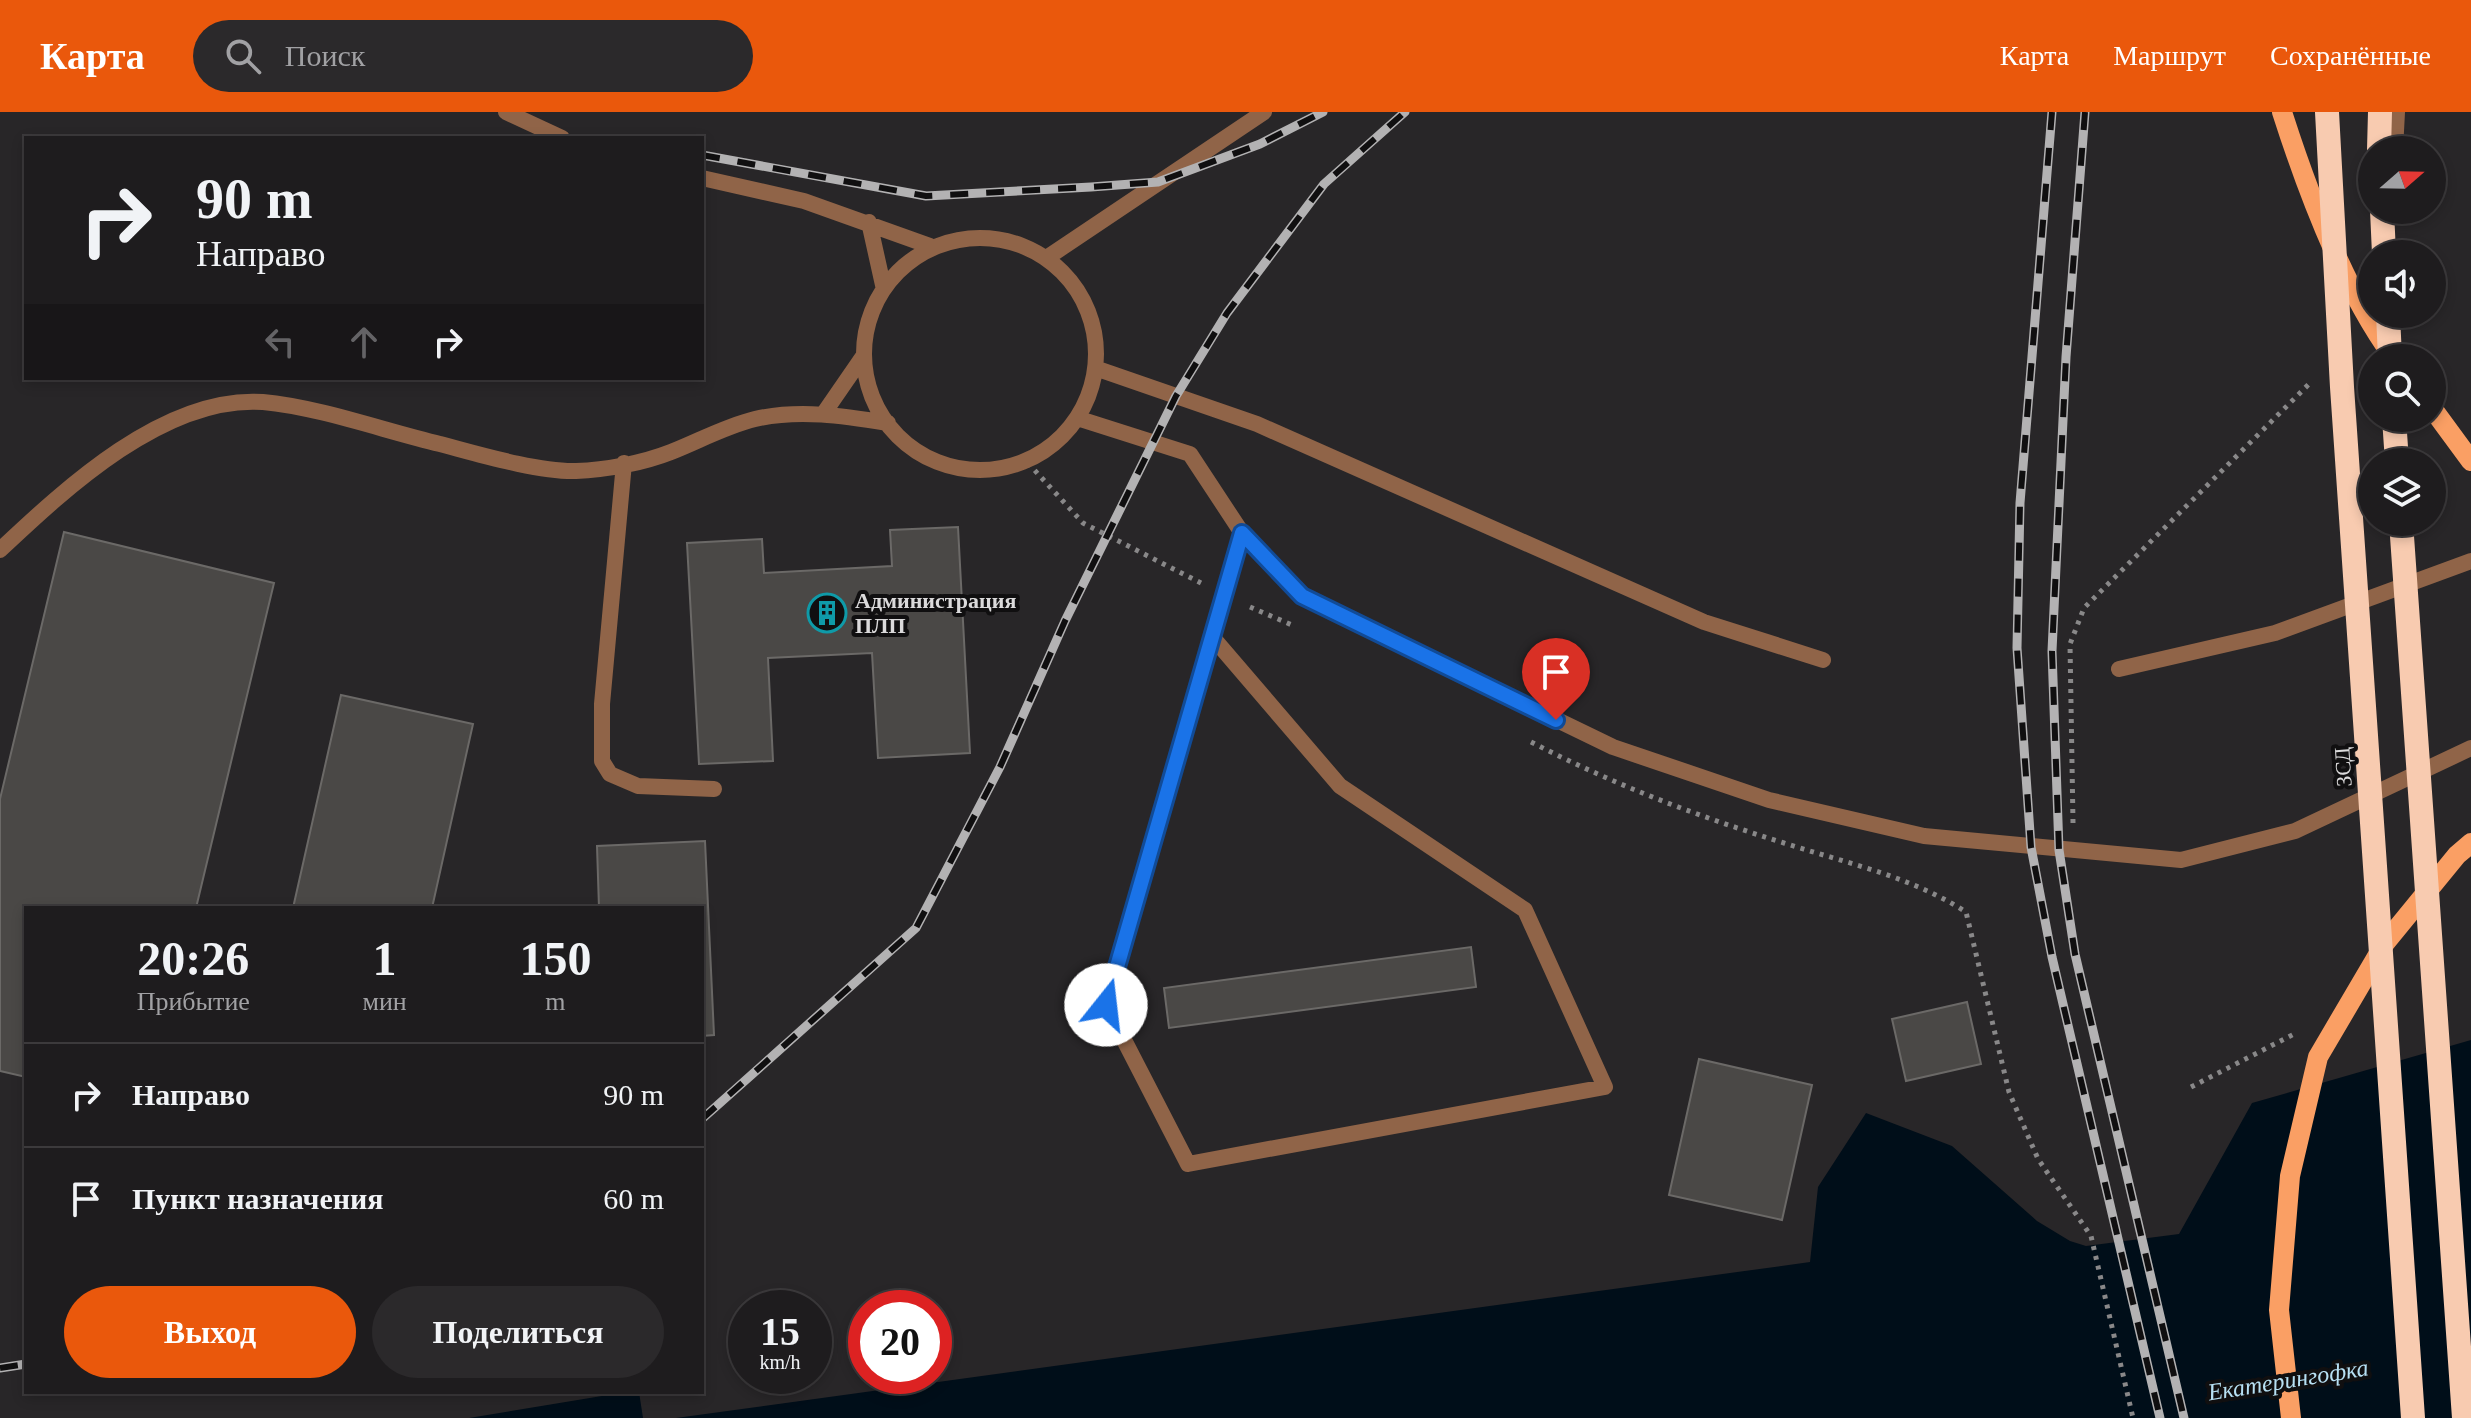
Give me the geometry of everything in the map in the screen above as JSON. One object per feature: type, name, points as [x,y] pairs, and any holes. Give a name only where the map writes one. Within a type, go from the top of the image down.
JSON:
[{"type":"highway","name":"ЗСД","points":[[2327,112],[2343,403],[2413,1418]]},
{"type":"highway","points":[[2379,136],[2380,112]]},
{"type":"highway","points":[[2402,536],[2464,1418]]},
{"type":"main road","points":[[2282,112],[2309,191],[2383,344]]},
{"type":"main road","points":[[2446,427],[2471,461]]},
{"type":"main road","points":[[2291,1418],[2279,1310],[2290,1176],[2318,1057],[2385,943],[2457,855],[2471,843]]},
{"type":"lane","points":[[506,112],[558,136]]},
{"type":"lane","points":[[1048,257],[1264,112]]},
{"type":"lane","points":[[2396,136],[2397,112]]},
{"type":"lane","points":[[704,178],[804,201],[930,246]]},
{"type":"lane","points":[[869,222],[883,285]]},
{"type":"lane","points":[[991,236],[1048,257],[1078,287],[1095,326],[1098,369],[1080,419],[1028,463],[967,473],[910,451],[872,403],[864,355],[862,342],[883,285],[930,246],[991,236]]},
{"type":"lane","points":[[824,413],[864,355]]},
{"type":"lane","points":[[1098,369],[1257,424],[1704,622],[1823,660]]},
{"type":"lane","points":[[0,550],[87,473],[118,451],[169,423],[224,405],[261,402],[300,408],[490,457],[571,471],[667,454],[725,428],[759,418],[824,413],[888,423]]},
{"type":"lane","points":[[1080,419],[1190,454],[1242,533],[1302,596],[1613,747],[1769,800],[1909,832],[2073,852],[2181,860],[2280,834],[2471,748]]},
{"type":"lane","points":[[624,463],[601,718],[602,761],[610,774],[638,786],[714,789]]},
{"type":"lane","points":[[1214,639],[1340,786],[1525,910],[1605,1087],[1188,1164],[1106,1005],[1214,639],[1227,595],[1242,533]]},
{"type":"lane","points":[[2119,669],[2275,633],[2471,561]]},
{"type":"path","points":[[2073,852],[2070,644],[2084,608],[2314,379]]},
{"type":"path","points":[[1028,463],[1083,523],[1294,626]]},
{"type":"path","points":[[1528,740],[1608,782],[1686,812],[1891,875],[1966,912],[2009,1092],[2038,1159],[2091,1236],[2133,1418]]},
{"type":"water","name":"Екатерингофка","points":[[2471,1040],[2471,1418],[676,1418],[850,1394],[952,1394],[952,1380],[1810,1262],[1818,1187],[1866,1113],[1952,1146],[2037,1221],[2070,1241],[2086,1246],[2179,1234],[2252,1103]]},
{"type":"water","points":[[614,1394],[639,1394],[643,1418],[469,1418]]},
{"type":"building","name":"Администрация ПЛП","points":[[958,527],[970,753],[878,758],[872,653],[768,658],[773,761],[699,764],[687,543],[762,539],[764,573],[892,566],[890,530]]},
{"type":"building","points":[[64,532],[274,583],[196,906],[24,906],[24,1077],[0,1071],[0,799]]},
{"type":"building","points":[[341,695],[473,724],[432,906],[293,906]]},
{"type":"building","points":[[705,841],[714,1035],[704,1036],[704,906],[599,906],[597,846]]},
{"type":"building","points":[[1471,947],[1476,987],[1169,1028],[1164,988]]},
{"type":"building","points":[[1967,1002],[1981,1064],[1906,1081],[1892,1019]]},
{"type":"building","points":[[1699,1059],[1812,1085],[1782,1220],[1669,1195]]},
{"type":"railway","points":[[704,155],[926,196],[1091,187],[1158,182],[1260,144],[1323,112]]},
{"type":"railway","points":[[704,1117],[916,928],[1000,767],[1065,621],[1176,396],[1227,313],[1324,184],[1405,112]]},
{"type":"railway","points":[[2052,112],[2020,503],[2017,648],[2031,847],[2052,957],[2160,1418]]},
{"type":"railway","points":[[2085,112],[2066,357],[2052,651],[2059,850],[2075,954],[2184,1418]]},
{"type":"railway","points":[[0,1368],[24,1364]]},
{"type":"place","name":"Администрация ПЛП","points":[[827,613]]},
{"type":"route","points":[[1106,1005],[1227,595],[1242,533],[1302,596],[1556,720]]}]
